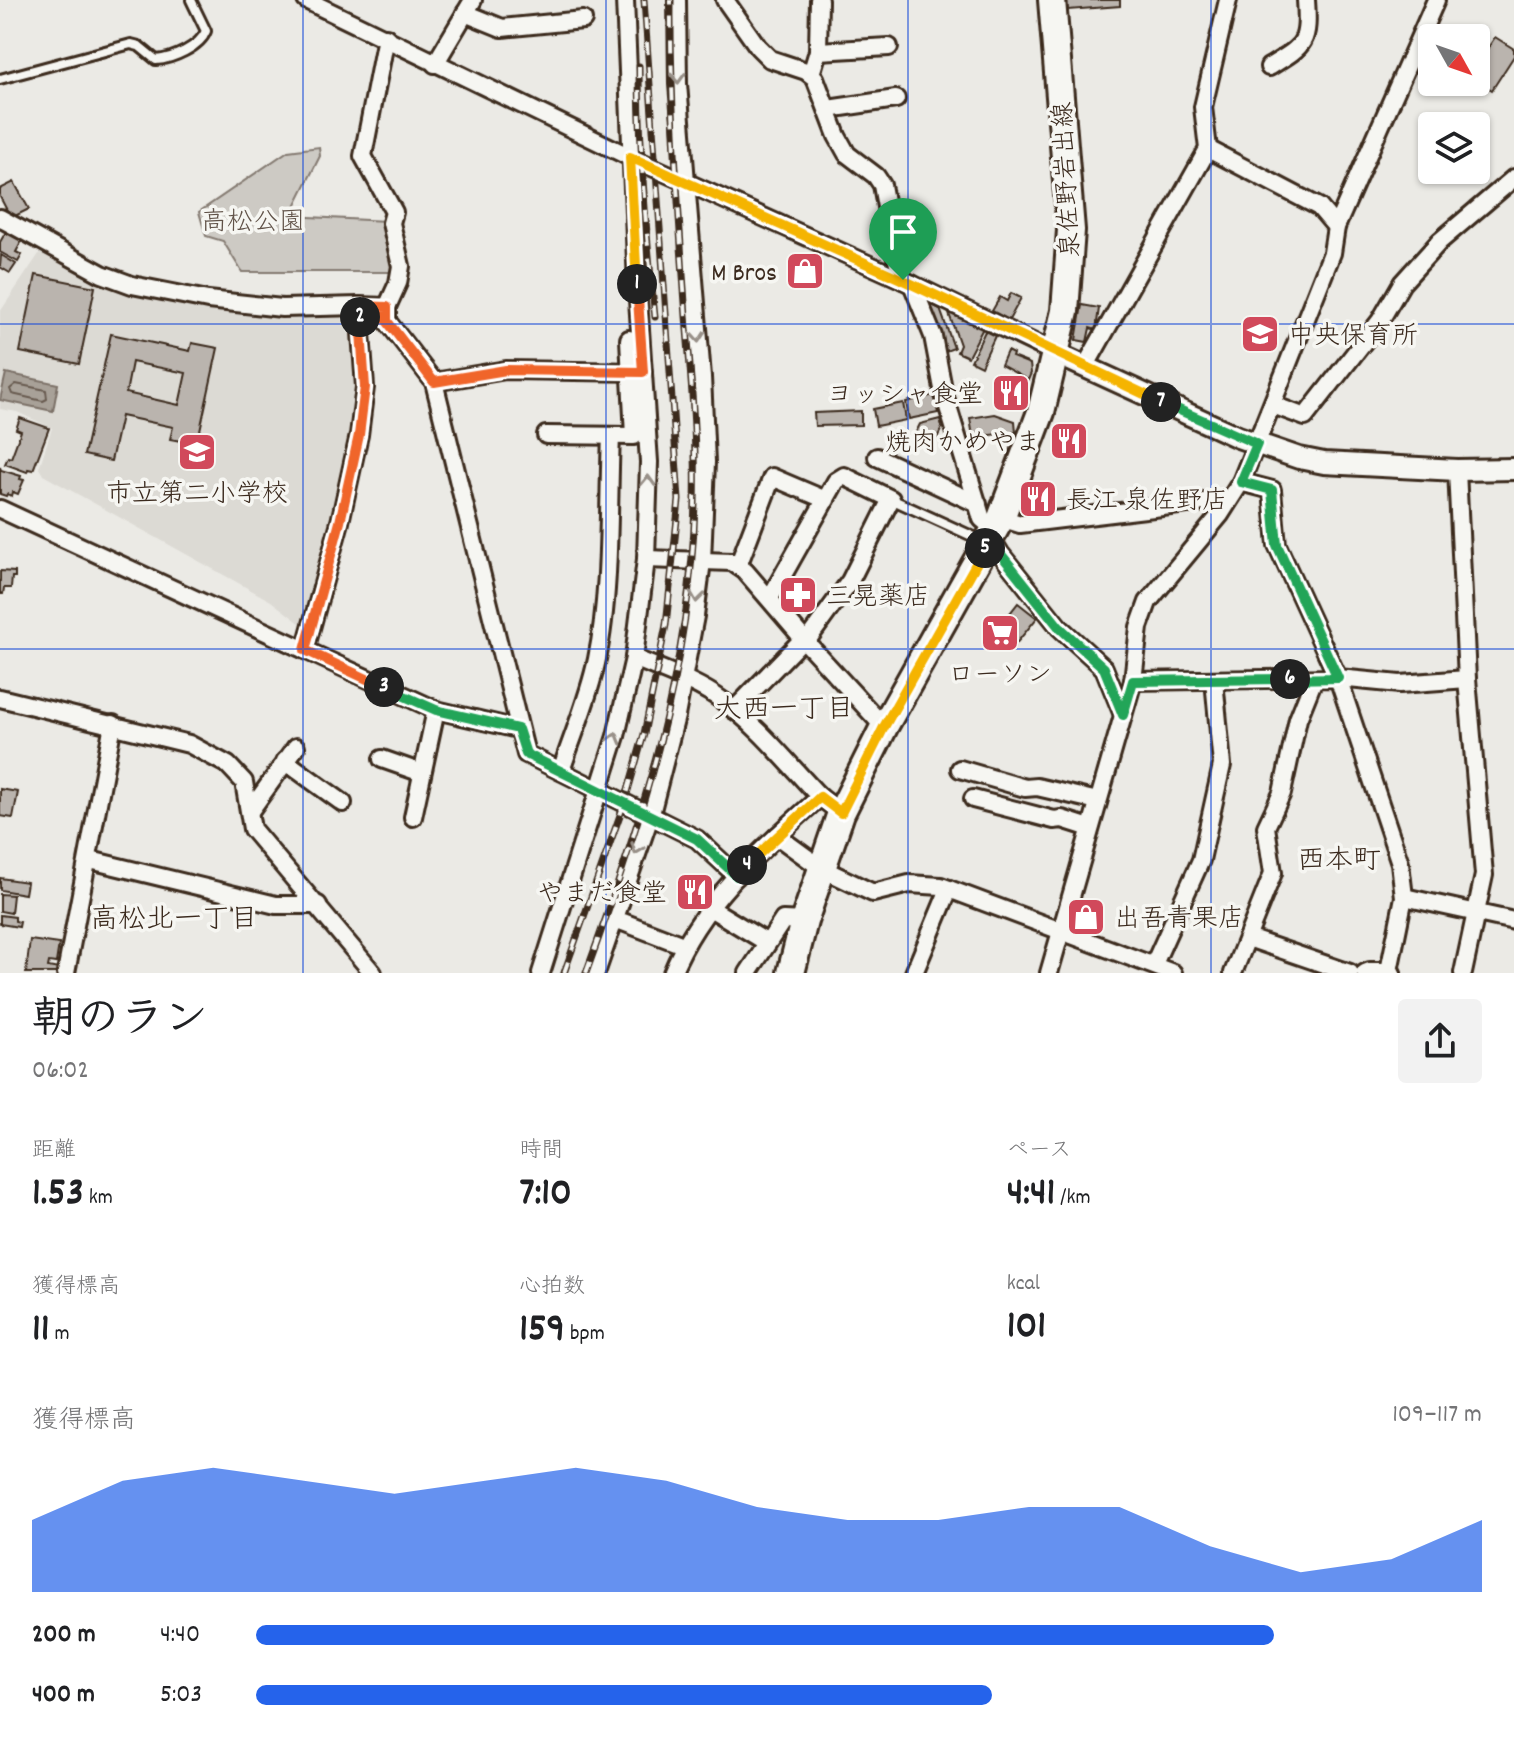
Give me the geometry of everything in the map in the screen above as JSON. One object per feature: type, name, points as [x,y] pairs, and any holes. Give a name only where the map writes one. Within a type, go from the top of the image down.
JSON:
[{"type":"main road","name":"泉佐野岩出線","points":[[798,970],[804,921],[821,868],[830,805],[884,727],[994,532],[1015,488],[1057,354],[1065,311],[1071,230],[1052,0]]},
{"type":"street","points":[[306,0],[335,6],[435,64],[630,157],[684,179],[1257,444],[1324,463],[1457,470],[1514,469]]},
{"type":"street","points":[[546,435],[634,436],[637,372],[625,0]]},
{"type":"street","points":[[596,973],[651,814],[676,716],[702,561],[706,462],[678,84],[677,0]]},
{"type":"street","points":[[725,0],[770,59],[811,74],[821,90],[837,136],[847,154],[876,176],[882,185],[894,250],[933,336],[944,394],[982,519],[994,532],[1000,553],[1059,627],[1104,668],[1123,715]]},
{"type":"street","points":[[811,74],[818,51],[819,0]]},
{"type":"street","points":[[1085,367],[1208,149],[1203,107],[1228,0]]},
{"type":"street","points":[[1269,67],[1295,51],[1308,33],[1306,0]]},
{"type":"street","points":[[1049,973],[1133,681],[1139,627],[1148,602],[1220,515],[1241,482],[1332,253],[1336,227],[1436,0]]},
{"type":"street","points":[[435,64],[469,7],[502,28],[583,20]]},
{"type":"street","points":[[386,37],[363,156],[394,212],[391,223],[401,266],[398,283],[387,307],[387,321],[434,382],[526,754],[697,839],[737,876]]},
{"type":"street","points":[[818,51],[889,47]]},
{"type":"street","points":[[828,109],[896,99]]},
{"type":"street","points":[[1208,149],[1319,207],[1336,227]]},
{"type":"street","points":[[1273,405],[1305,417],[1380,321],[1402,283],[1440,241],[1514,178]]},
{"type":"street","points":[[0,218],[102,274],[132,285],[208,300],[282,308],[387,307]]},
{"type":"street","points":[[305,650],[340,522],[359,435],[365,387],[359,306]]},
{"type":"street","points":[[541,973],[616,736],[634,658],[646,559],[649,462],[637,372],[629,339]]},
{"type":"street","points":[[434,382],[506,370],[637,372]]},
{"type":"street","points":[[561,771],[590,690],[598,655],[606,573],[611,436]]},
{"type":"street","points":[[877,457],[978,504]]},
{"type":"street","points":[[1457,470],[1467,679],[1484,875],[1463,973]]},
{"type":"street","points":[[734,710],[804,640],[850,581],[891,499],[844,476],[836,481],[770,598]]},
{"type":"street","points":[[738,566],[772,477],[826,500]]},
{"type":"street","points":[[1241,482],[1272,490],[1277,545],[1338,678],[1400,863],[1404,897],[1391,972],[1365,973]]},
{"type":"street","points":[[994,532],[1020,524],[1229,499]]},
{"type":"street","points":[[0,509],[436,710],[518,729]]},
{"type":"street","points":[[646,559],[732,562],[738,566],[884,727]]},
{"type":"street","points":[[634,658],[682,678],[724,701],[830,805],[777,836],[737,876],[683,945],[672,973]]},
{"type":"street","points":[[1133,681],[1338,678],[1400,684],[1467,679]]},
{"type":"street","points":[[1233,973],[1273,873],[1266,827],[1282,793],[1298,719],[1314,679]]},
{"type":"street","points":[[1154,964],[1201,860],[1222,765],[1214,680]]},
{"type":"street","points":[[0,698],[189,744],[228,765],[244,782],[252,829],[373,973]]},
{"type":"street","points":[[413,817],[436,710]]},
{"type":"street","points":[[66,973],[90,860],[113,724]]},
{"type":"street","points":[[250,811],[296,747]]},
{"type":"street","points":[[382,759],[422,773]]},
{"type":"street","points":[[285,761],[343,803]]},
{"type":"street","points":[[960,769],[1025,788],[1037,787],[1098,801]]},
{"type":"street","points":[[973,799],[1090,828]]},
{"type":"street","points":[[777,836],[821,868],[873,893],[909,884],[941,886],[1173,973]]},
{"type":"street","points":[[90,860],[276,905],[318,905]]},
{"type":"street","points":[[914,973],[949,889]]},
{"type":"street","points":[[1404,897],[1514,921]]},
{"type":"street","points":[[710,908],[766,942]]},
{"type":"street","points":[[748,973],[783,920],[804,921]]},
{"type":"street","points":[[623,922],[683,945]]},
{"type":"street","points":[[1248,938],[1350,973]]},
{"type":"lane","points":[[0,79],[131,44],[139,46],[156,60],[168,59],[204,38],[206,31],[191,0]]},
{"type":"lane","points":[[891,499],[994,532]]},
{"type":"shaded area","name":"市立第二小学校","points":[[43,248],[101,279],[347,310],[354,315],[359,389],[354,437],[305,627],[271,601],[43,475],[39,468],[52,428],[17,412],[0,409],[0,312]]},
{"type":"green space","name":"高松公園","points":[[319,147],[320,156],[290,216],[386,221],[396,272],[242,272],[223,241],[206,236],[199,212],[288,151]]},
{"type":"water","points":[[6,373],[58,384],[53,411],[0,400]]},
{"type":"building","points":[[1067,0],[1120,0],[1120,6],[1068,10]]},
{"type":"building","points":[[1495,37],[1514,49],[1514,56],[1492,90],[1490,89],[1490,45]]},
{"type":"building","points":[[14,182],[29,209],[11,218],[0,197],[0,189]]},
{"type":"building","points":[[7,230],[23,239],[16,252],[22,255],[18,262],[0,252],[0,242]]},
{"type":"building","points":[[1,255],[16,264],[10,273],[0,267]]},
{"type":"building","points":[[36,275],[95,287],[79,364],[20,352]]},
{"type":"building","points":[[1011,293],[1021,298],[1009,320],[992,311],[1000,297],[1007,301]]},
{"type":"building","points":[[927,302],[940,309],[954,348],[943,352]]},
{"type":"building","points":[[1082,305],[1099,308],[1096,330],[1090,328],[1087,342],[1076,340]]},
{"type":"building","points":[[948,311],[983,328],[968,357],[957,352],[960,345]]},
{"type":"building","points":[[985,331],[995,336],[981,366],[971,361]]},
{"type":"building","points":[[111,334],[190,351],[192,343],[218,348],[197,444],[170,439],[173,427],[121,416],[111,461],[84,455]],"holes":[[[132,362],[186,373],[179,405],[126,393]]]},
{"type":"building","points":[[1007,351],[1013,354],[1012,357],[1030,364],[1028,380],[1001,365]]},
{"type":"building","points":[[934,395],[938,413],[909,419],[906,402]]},
{"type":"building","points":[[903,403],[906,420],[876,426],[873,409]]},
{"type":"building","points":[[861,411],[861,425],[815,426],[814,413]]},
{"type":"building","points":[[995,414],[1015,421],[1016,432],[973,437],[970,418]]},
{"type":"building","points":[[20,418],[49,428],[33,470],[28,469],[27,472],[5,464],[8,457],[11,458],[21,431],[16,429]]},
{"type":"building","points":[[940,419],[942,428],[935,442],[916,432],[920,424]]},
{"type":"building","points":[[0,467],[24,480],[18,494],[0,494]]},
{"type":"building","points":[[0,571],[15,572],[11,588],[4,588],[3,594],[0,594]]},
{"type":"building","points":[[1018,603],[1037,618],[1011,650],[992,636]]},
{"type":"building","points":[[0,789],[18,792],[13,818],[0,816]]},
{"type":"building","points":[[0,878],[27,882],[25,894],[0,890]]},
{"type":"building","points":[[0,894],[13,895],[11,913],[0,911]]},
{"type":"building","points":[[0,915],[15,917],[15,921],[20,922],[19,927],[0,924]]},
{"type":"building","points":[[30,940],[59,944],[56,963],[49,962],[48,967],[59,969],[58,973],[26,973]]},
{"type":"railway","points":[[564,973],[625,801],[644,734],[666,625],[679,500],[644,0]]},
{"type":"railway","points":[[586,973],[626,858],[660,742],[674,683],[691,563],[695,453],[675,152],[671,0]]},
{"type":"railway","points":[[639,66],[644,192],[655,317]]},
{"type":"place","name":"M Bros","points":[[805,271]]},
{"type":"place","name":"中央保育所","points":[[1260,334]]},
{"type":"place","name":"ヨッシャ食堂","points":[[1011,393]]},
{"type":"place","name":"焼肉かめやま","points":[[1069,441]]},
{"type":"place","name":"市立第二小学校","points":[[197,452]]},
{"type":"place","name":"長江 泉佐野店","points":[[1038,499]]},
{"type":"place","name":"三晃薬店","points":[[798,595]]},
{"type":"place","name":"ローソン","points":[[1000,633]]},
{"type":"place","name":"やまだ食堂","points":[[695,892]]},
{"type":"place","name":"出吾青果店","points":[[1086,917]]},
{"type":"district","name":"大西一丁目","points":[[784,707]]},
{"type":"district","name":"西本町","points":[[1339,858]]},
{"type":"district","name":"高松北一丁目","points":[[174,917]]},
{"type":"route","points":[[630,157],[903,280],[1057,354],[1257,444],[1241,482],[1272,490],[1277,545],[1338,678],[1133,681],[1123,715],[1104,668],[1059,627],[991,538],[864,763],[841,813],[820,797],[737,876],[697,839],[526,754],[518,729],[436,710],[305,650],[340,522],[359,435],[365,387],[359,306],[387,307],[387,321],[434,382],[506,370],[643,372],[630,157]]}]
